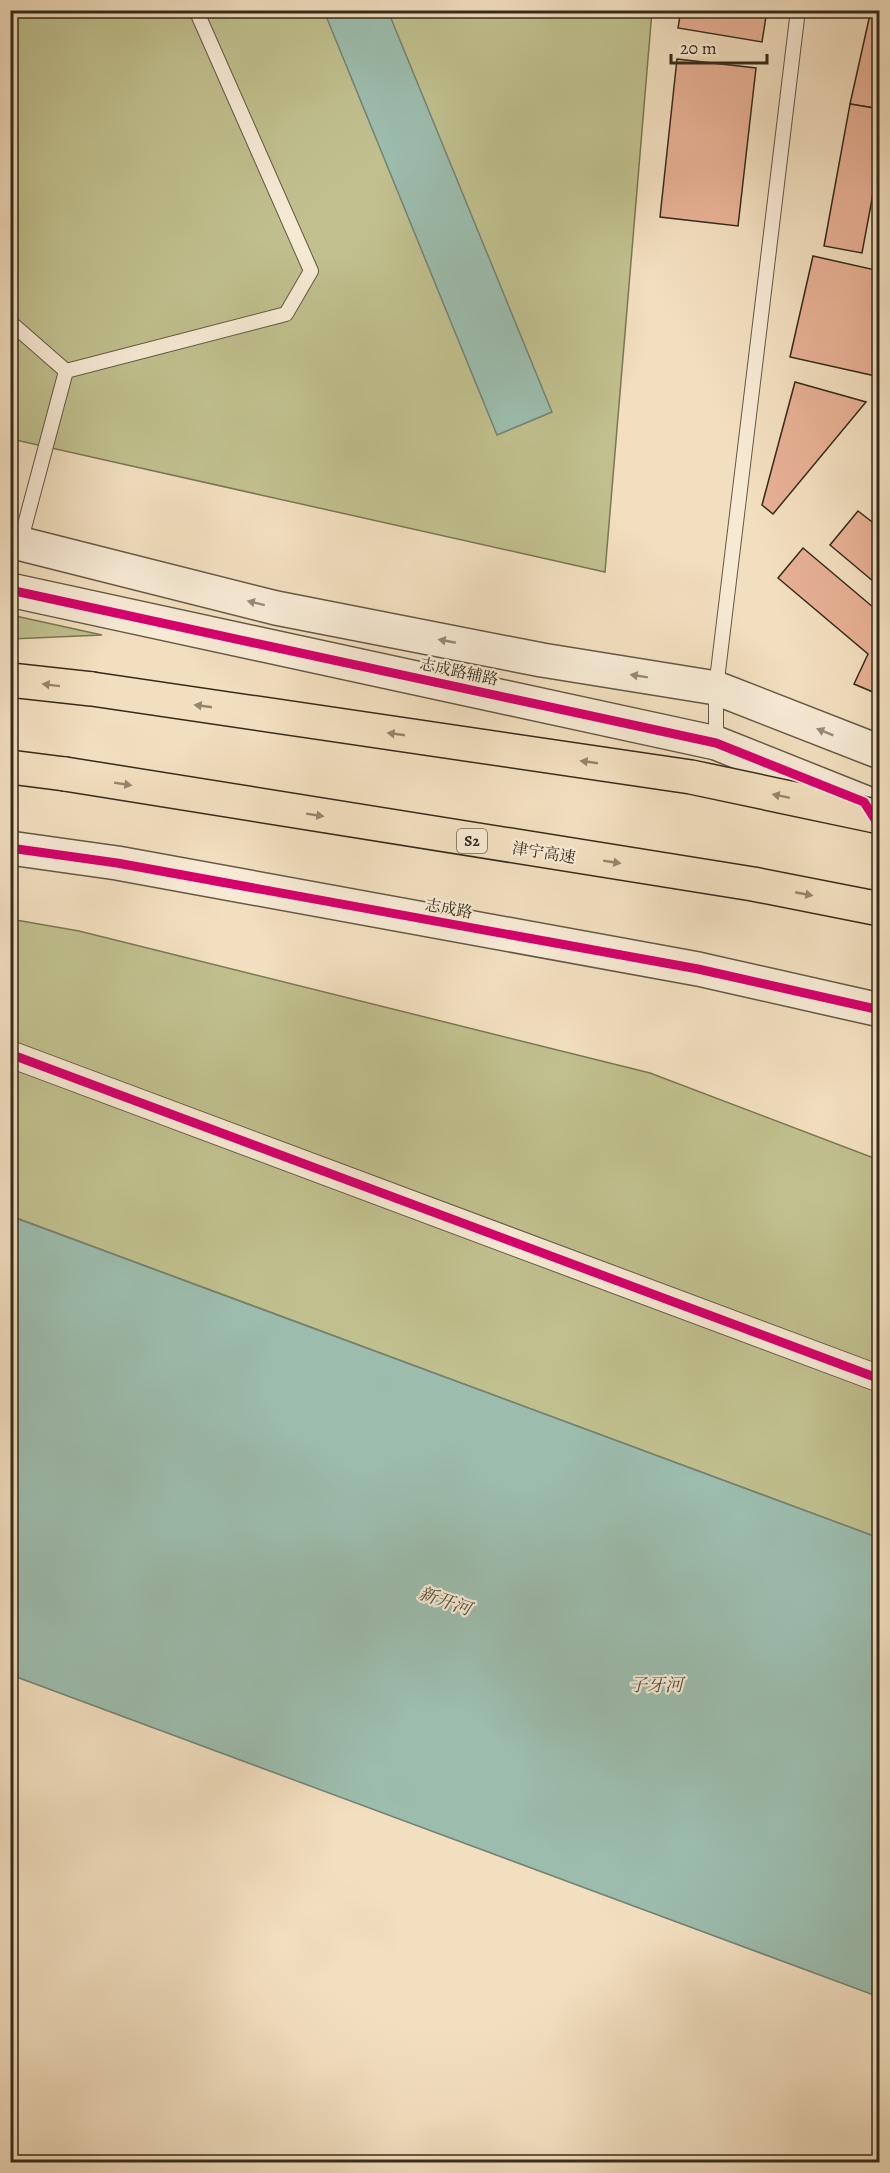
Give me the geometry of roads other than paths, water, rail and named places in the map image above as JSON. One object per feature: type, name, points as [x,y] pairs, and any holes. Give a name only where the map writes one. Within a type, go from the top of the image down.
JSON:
[{"type":"highway","points":[[10,680],[92,689],[691,777],[879,817]]},
{"type":"highway","name":"津宁高速","points":[[10,767],[753,884],[879,909]]},
{"type":"street","points":[[15,542],[276,608],[542,660],[717,688],[879,752]]},
{"type":"street","name":"志成路辅路","points":[[10,590],[716,743],[864,802],[879,827]]},
{"type":"street","name":"志成路","points":[[10,848],[117,863],[675,965],[879,1010]]},
{"type":"street","points":[[10,1054],[108,1088],[879,1379]]},
{"type":"lane","points":[[66,371],[286,314],[311,271],[196,10]]},
{"type":"lane","points":[[716,743],[717,688],[798,10]]},
{"type":"lane","points":[[10,322],[66,371]]},
{"type":"lane","points":[[15,542],[66,371]]},
{"type":"water","points":[[324,11],[388,11],[552,412],[497,435]]},
{"type":"water","name":"子牙河","points":[[10,1216],[879,1538],[879,1997],[11,1675]]},
{"type":"water label","name":"新开河","points":[[445,1601]]}]
